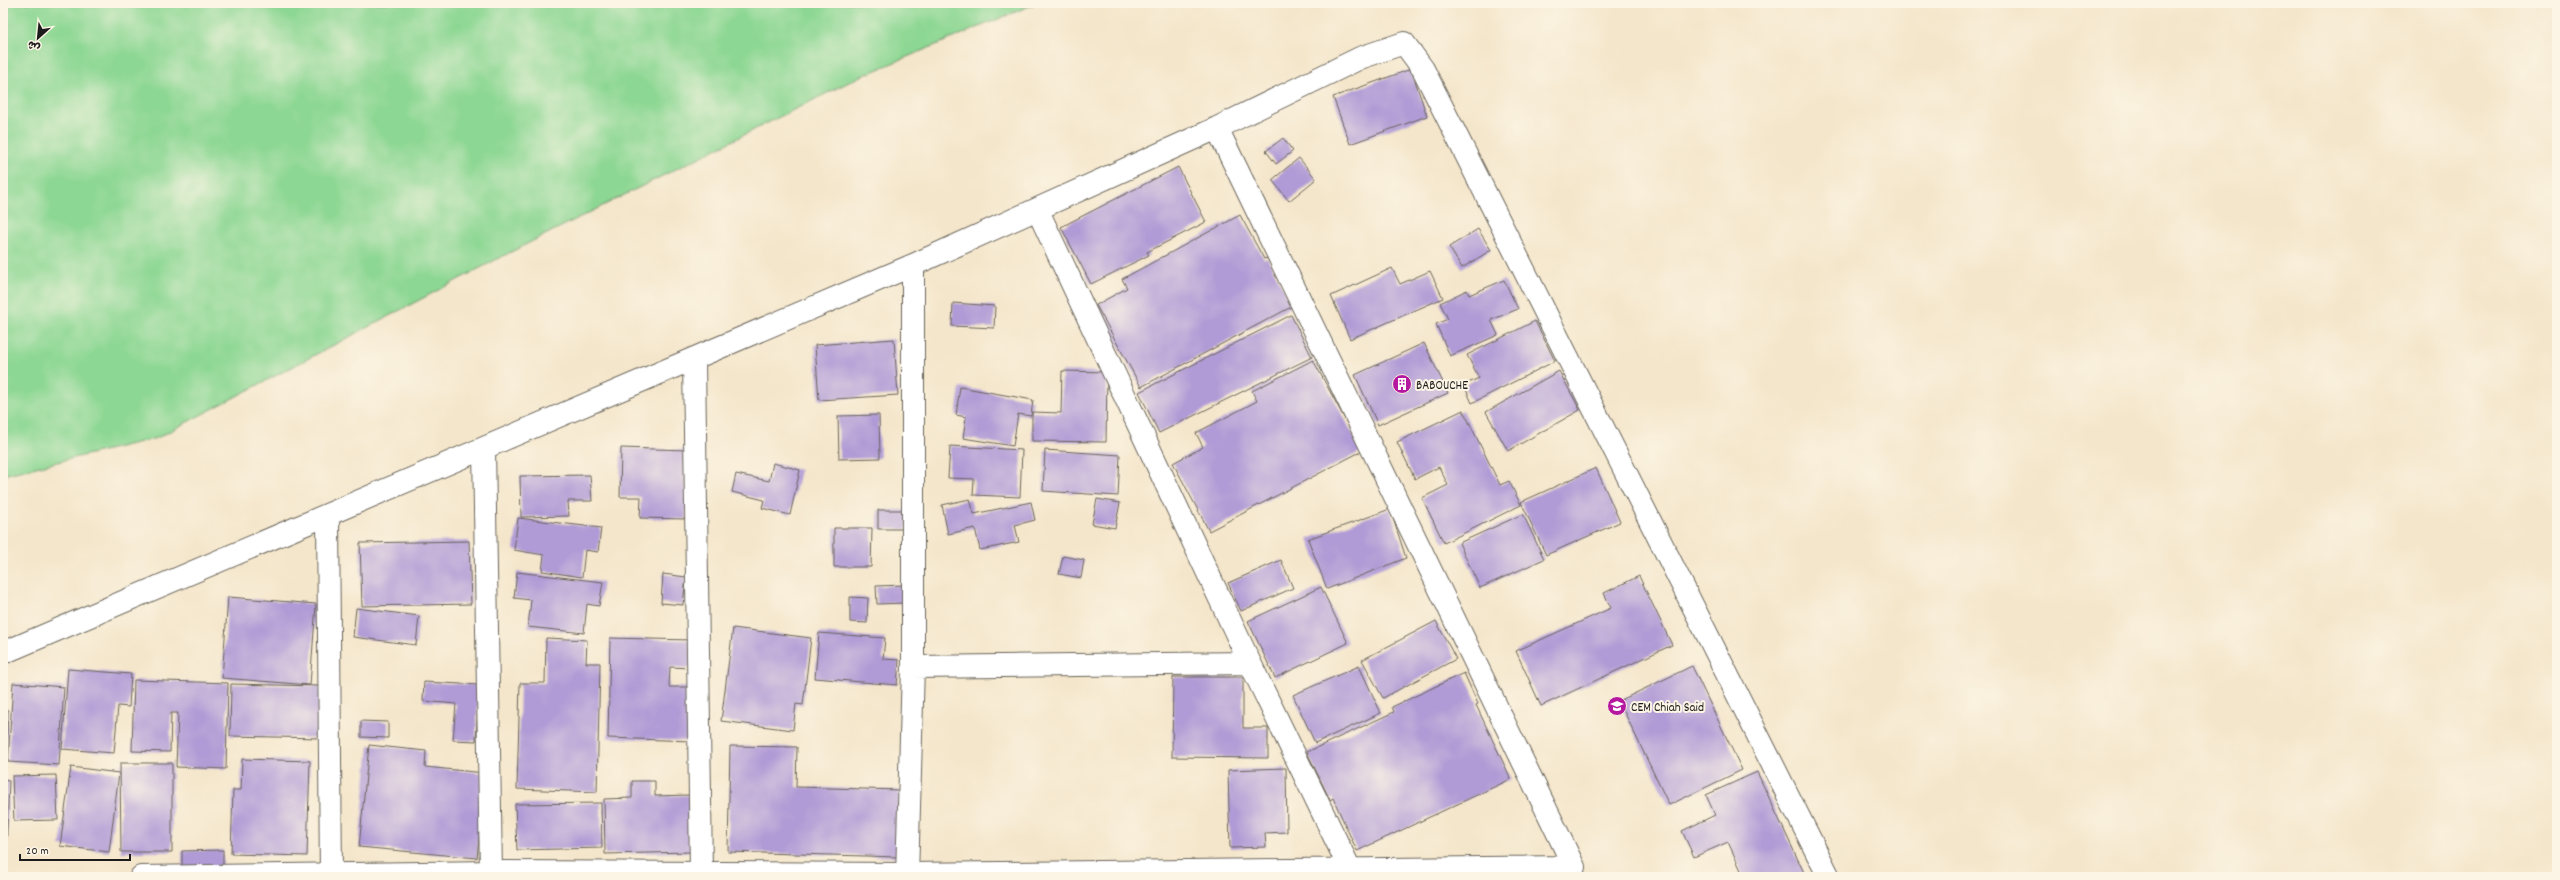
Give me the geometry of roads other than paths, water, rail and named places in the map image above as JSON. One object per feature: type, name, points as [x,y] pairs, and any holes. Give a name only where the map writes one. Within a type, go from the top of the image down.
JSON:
[{"type":"street","points":[[3,653],[1038,211],[1217,128],[1360,58],[1404,43],[1423,69],[1829,877]]},
{"type":"street","points":[[141,877],[331,876],[491,872],[701,872],[907,876],[1350,868],[1574,867],[1217,128]]},
{"type":"street","points":[[1038,211],[1250,662],[1350,868]]},
{"type":"street","points":[[907,876],[913,668],[913,265]]},
{"type":"street","points":[[694,359],[701,872]]},
{"type":"street","points":[[484,448],[491,872]]},
{"type":"street","points":[[328,515],[331,876]]},
{"type":"street","points":[[913,668],[1250,662]]},
{"type":"place","name":"BABOUCHE","points":[[1402,384]]},
{"type":"place","name":"CEM Chiah Said","points":[[1617,706]]}]
